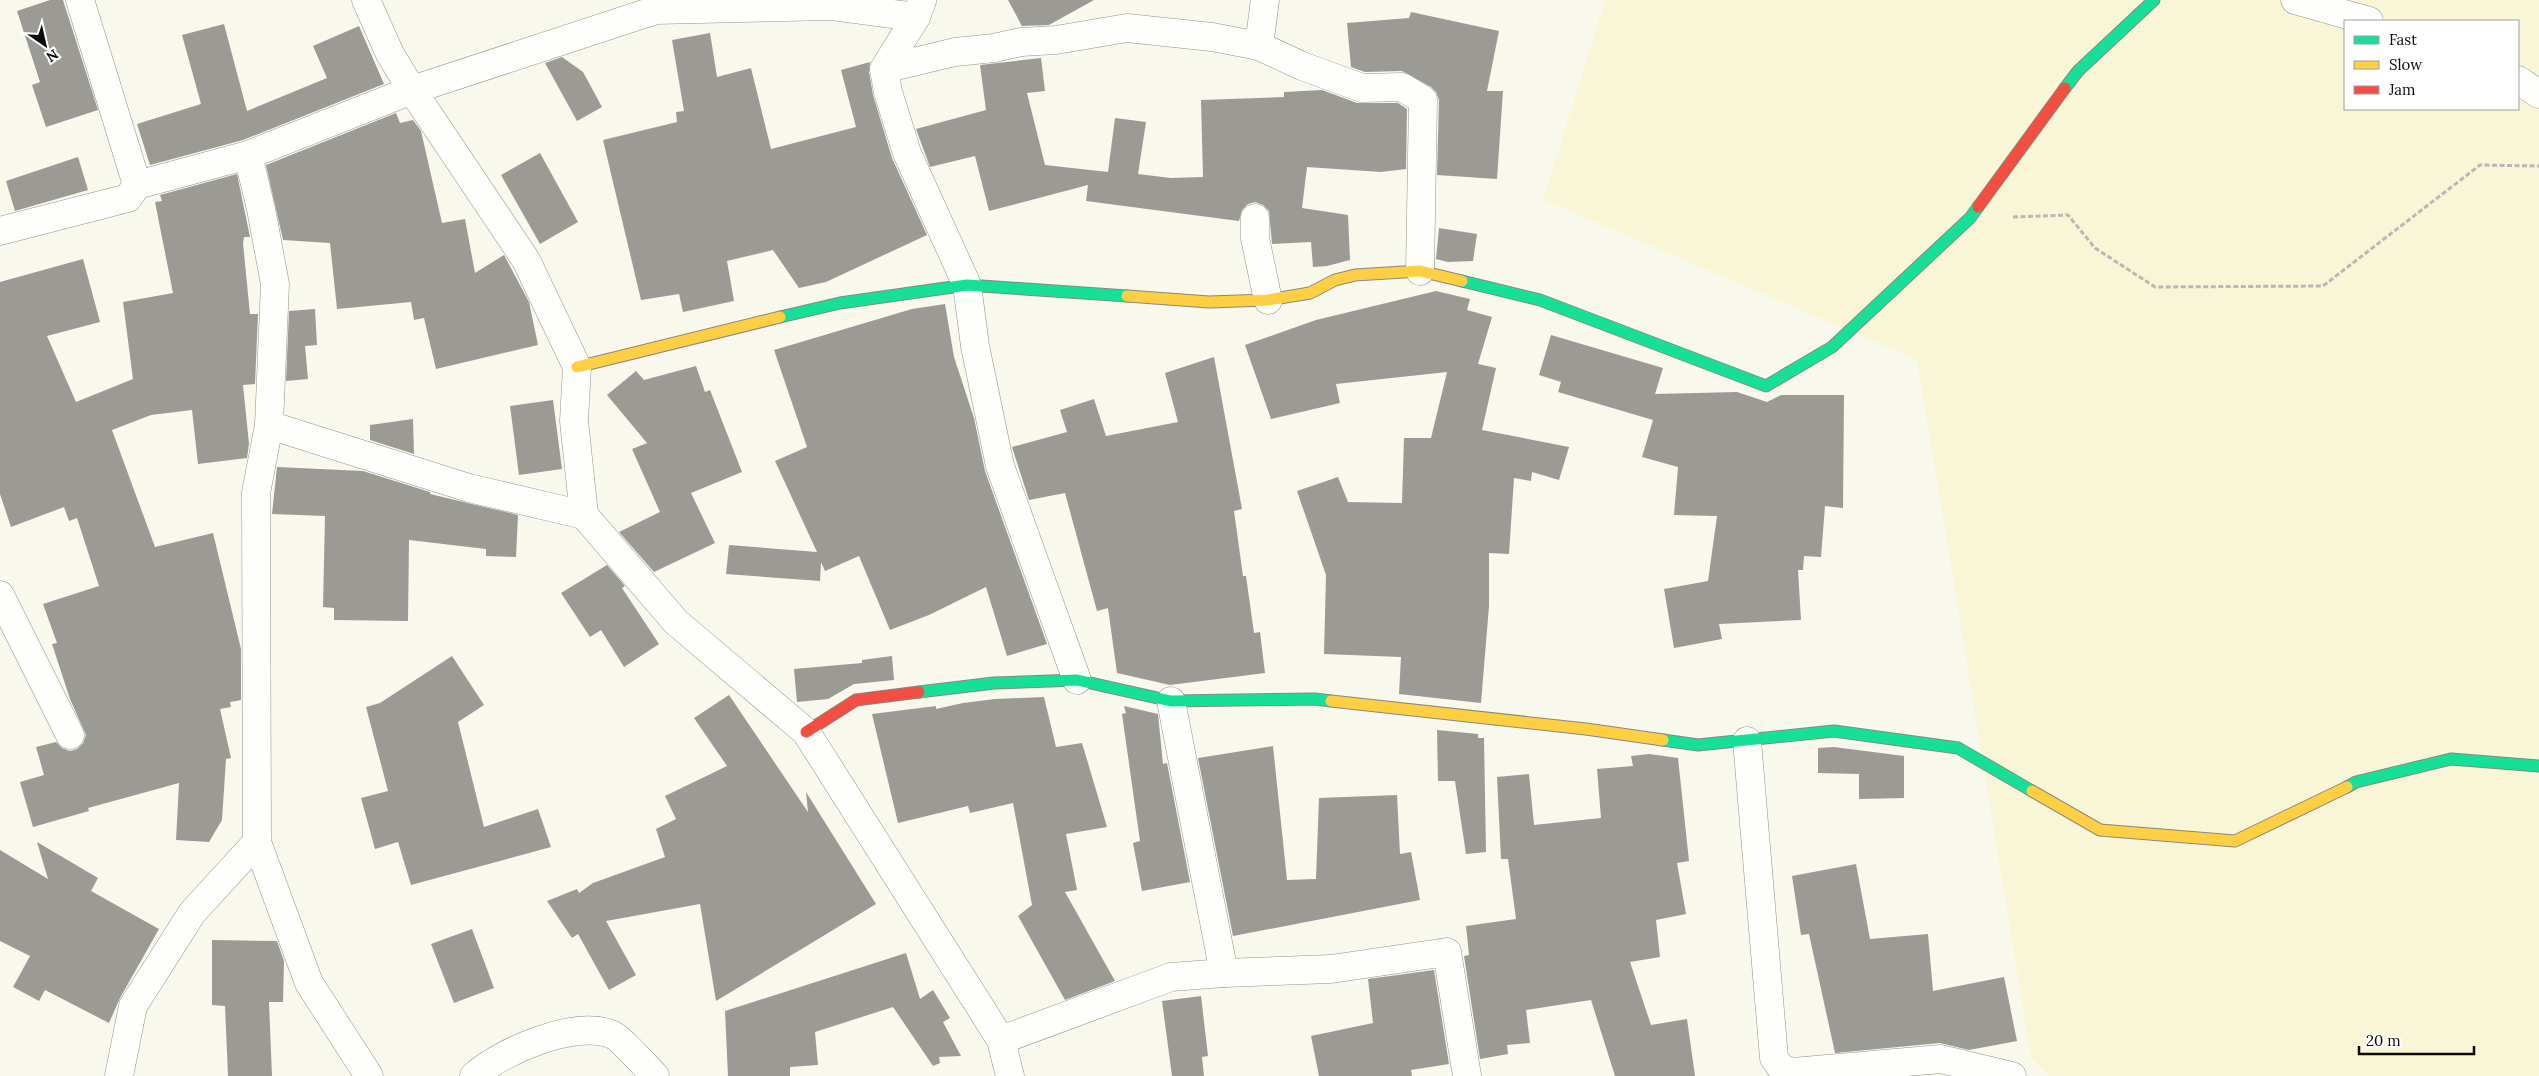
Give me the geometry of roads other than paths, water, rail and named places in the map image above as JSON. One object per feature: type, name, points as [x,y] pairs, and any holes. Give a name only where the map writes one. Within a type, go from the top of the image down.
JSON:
[{"type":"street","points":[[80,0],[137,185]]},
{"type":"street","points":[[366,0],[390,54],[412,90],[526,260],[577,367],[574,421],[584,515],[676,622],[806,732],[1001,1040],[1010,1076]]},
{"type":"street","points":[[1259,46],[1265,0]]},
{"type":"street","points":[[577,367],[691,337],[840,303],[967,285],[1209,302],[1268,300],[1310,293],[1335,280],[1355,275],[1420,271],[1540,300],[1766,386],[1832,347],[1970,218],[2078,71],[2154,0]]},
{"type":"street","points":[[2295,0],[2365,20]]},
{"type":"street","points":[[0,231],[128,198],[137,185],[248,154],[412,90],[656,10],[919,6],[884,69],[888,92],[907,153],[967,285],[975,346],[1000,466],[1077,680]]},
{"type":"street","points":[[884,69],[954,52],[994,48],[1021,42],[1056,40],[1127,28],[1212,37],[1259,46],[1302,66],[1362,88],[1402,87],[1423,100],[1420,271]]},
{"type":"street","points":[[2519,81],[2539,94]]},
{"type":"street","points":[[248,154],[261,209],[274,284],[269,426],[256,493],[257,842],[308,983],[369,1076]]},
{"type":"street","points":[[1255,218],[1255,238],[1268,300]]},
{"type":"street","points":[[269,426],[469,488],[584,515]]},
{"type":"street","points":[[0,595],[70,735]]},
{"type":"street","points":[[806,732],[856,700],[994,683],[1077,680],[1171,701],[1316,699],[1360,706],[1586,729],[1698,745],[1834,731],[1958,748],[2100,830],[2235,841],[2356,782],[2451,759],[2539,766]]},
{"type":"street","points":[[1171,701],[1224,974]]},
{"type":"street","points":[[1747,741],[1774,1058],[1782,1069],[1793,1072],[1940,1059],[2012,1076]]},
{"type":"street","points":[[119,1076],[133,1006],[192,913],[257,842]]},
{"type":"street","points":[[1001,1040],[1172,977],[1331,969],[1447,952],[1467,1076]]},
{"type":"street","points":[[474,1076],[485,1066],[551,1035],[584,1030],[613,1034],[655,1076]]}]
